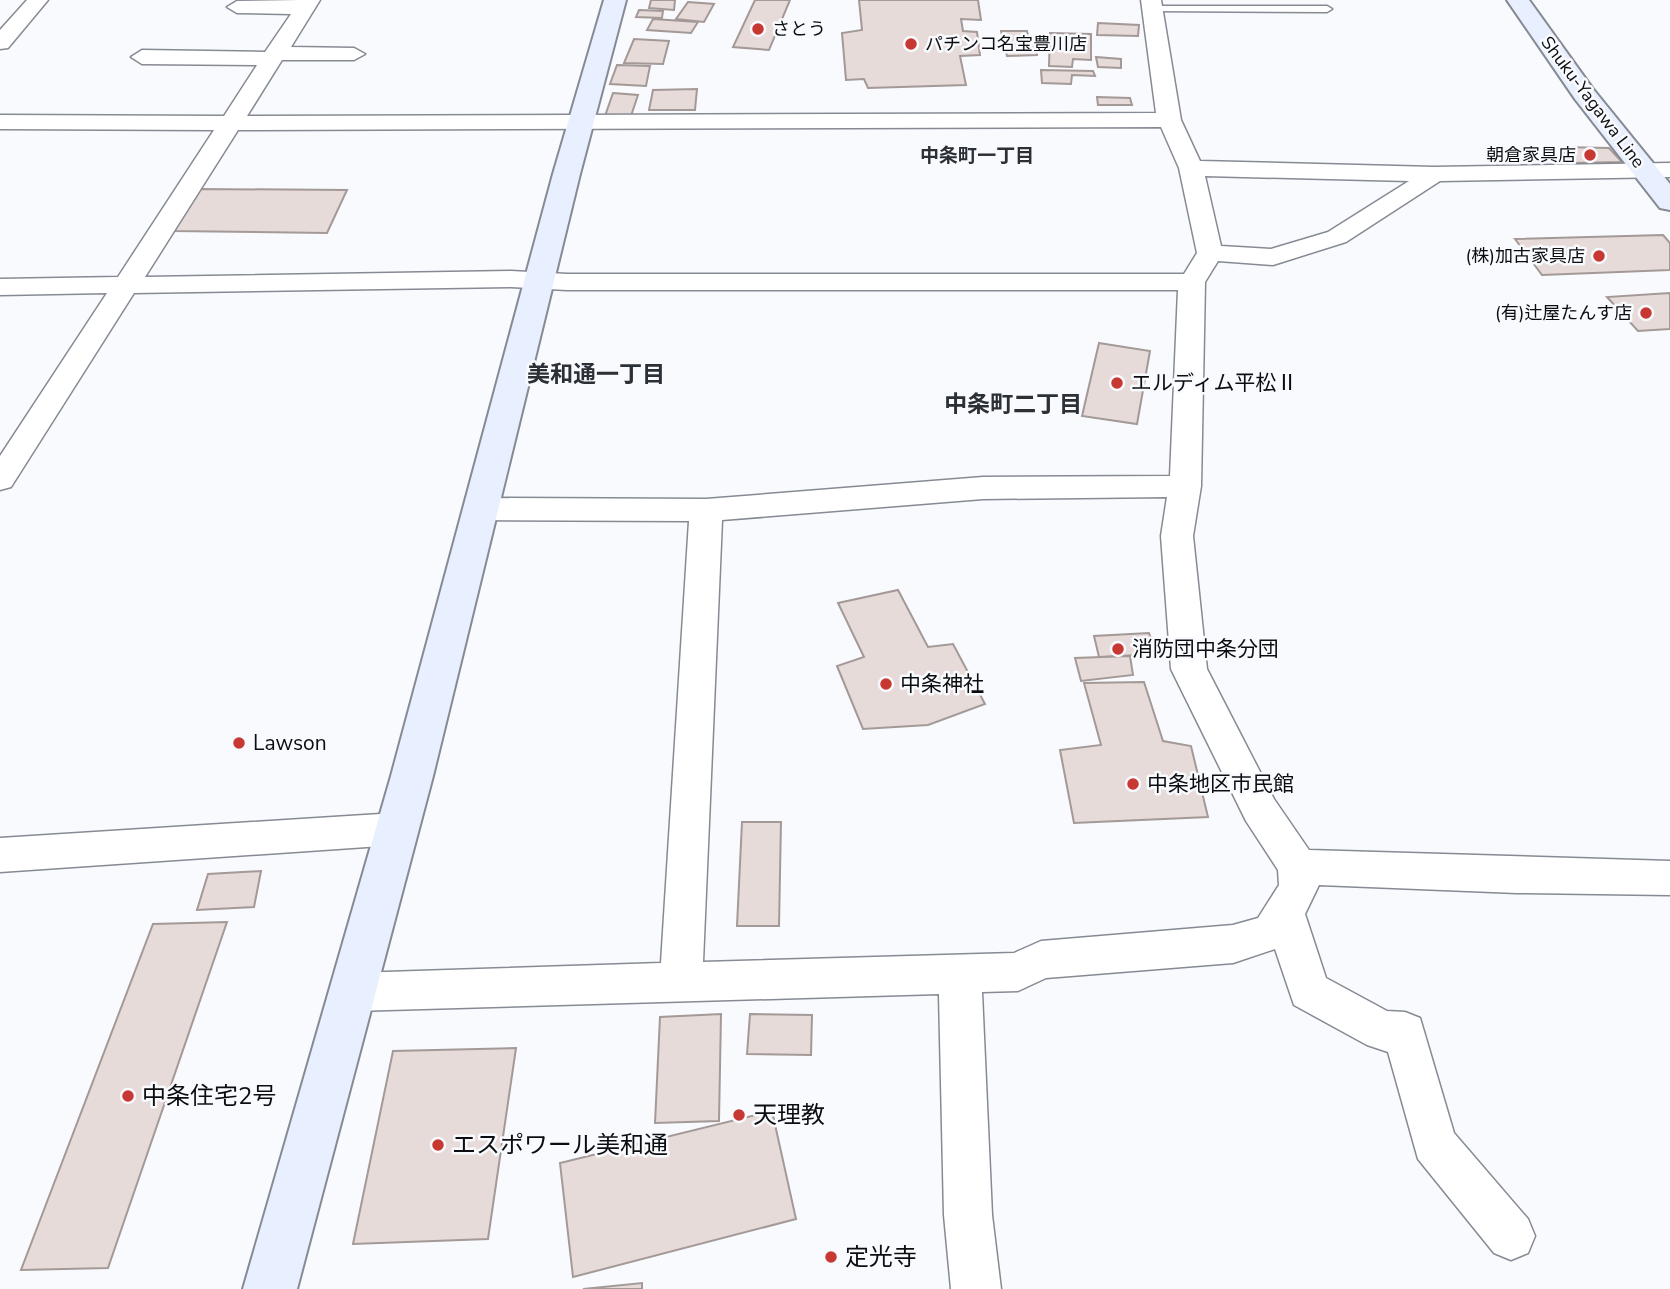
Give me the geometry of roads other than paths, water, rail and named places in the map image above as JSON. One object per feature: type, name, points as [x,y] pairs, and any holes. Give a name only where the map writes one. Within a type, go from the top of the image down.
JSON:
[{"type":"street","points":[[0,43],[38,0]]},
{"type":"street","points":[[270,1289],[354,992],[542,281],[578,124],[615,0]]},
{"type":"street","name":"Shuku-Yagawa Line","points":[[1518,0],[1584,94],[1670,202]]},
{"type":"street","points":[[237,7],[307,4]]},
{"type":"street","points":[[0,480],[307,4]]},
{"type":"street","points":[[354,992],[960,976],[1018,972],[1041,960],[1233,944],[1272,932],[1299,888],[1298,867],[1260,810],[1189,669],[1177,536],[1185,486],[1192,282],[1210,253],[1191,168],[1168,120],[1152,4]]},
{"type":"street","points":[[142,57],[354,54]]},
{"type":"street","points":[[0,122],[578,124],[1168,120]]},
{"type":"street","points":[[1191,168],[1434,174],[1670,170]]},
{"type":"street","points":[[1210,253],[1273,257],[1337,237],[1397,201],[1434,174]]},
{"type":"street","points":[[0,287],[542,281],[1192,282]]},
{"type":"street","points":[[482,509],[706,510],[983,488],[1185,486]]},
{"type":"street","points":[[681,983],[706,510]]},
{"type":"street","points":[[0,855],[396,829]]},
{"type":"street","points":[[1298,867],[1517,876],[1670,878]]},
{"type":"street","points":[[1284,912],[1309,991],[1382,1031],[1405,1032],[1434,1143],[1511,1236]]},
{"type":"street","points":[[960,976],[968,1215],[976,1289]]},
{"type":"lane","points":[[1152,4],[1326,9]]},
{"type":"place","name":"さとう","points":[[758,29]]},
{"type":"place","name":"パチンコ名宝豊川店","points":[[911,44]]},
{"type":"place","name":"朝倉家具店","points":[[1590,155]]},
{"type":"place","name":"(株)加古家具店","points":[[1599,256]]},
{"type":"place","name":"(有)辻屋たんす店","points":[[1646,313]]},
{"type":"place","name":"エルディム平松Ⅱ","points":[[1117,383]]},
{"type":"place","name":"消防団中条分団","points":[[1118,649]]},
{"type":"place","name":"中条神社","points":[[886,684]]},
{"type":"place","name":"Lawson","points":[[239,743]]},
{"type":"place","name":"中条地区市民館","points":[[1133,784]]},
{"type":"place","name":"中条住宅2号","points":[[128,1096]]},
{"type":"place","name":"天理教","points":[[739,1115]]},
{"type":"place","name":"エスポワール美和通","points":[[438,1145]]},
{"type":"place","name":"定光寺","points":[[831,1257]]},
{"type":"district","name":"中条町一丁目","points":[[977,155]]},
{"type":"district","name":"美和通一丁目","points":[[596,374]]},
{"type":"district","name":"中条町二丁目","points":[[1013,404]]}]
